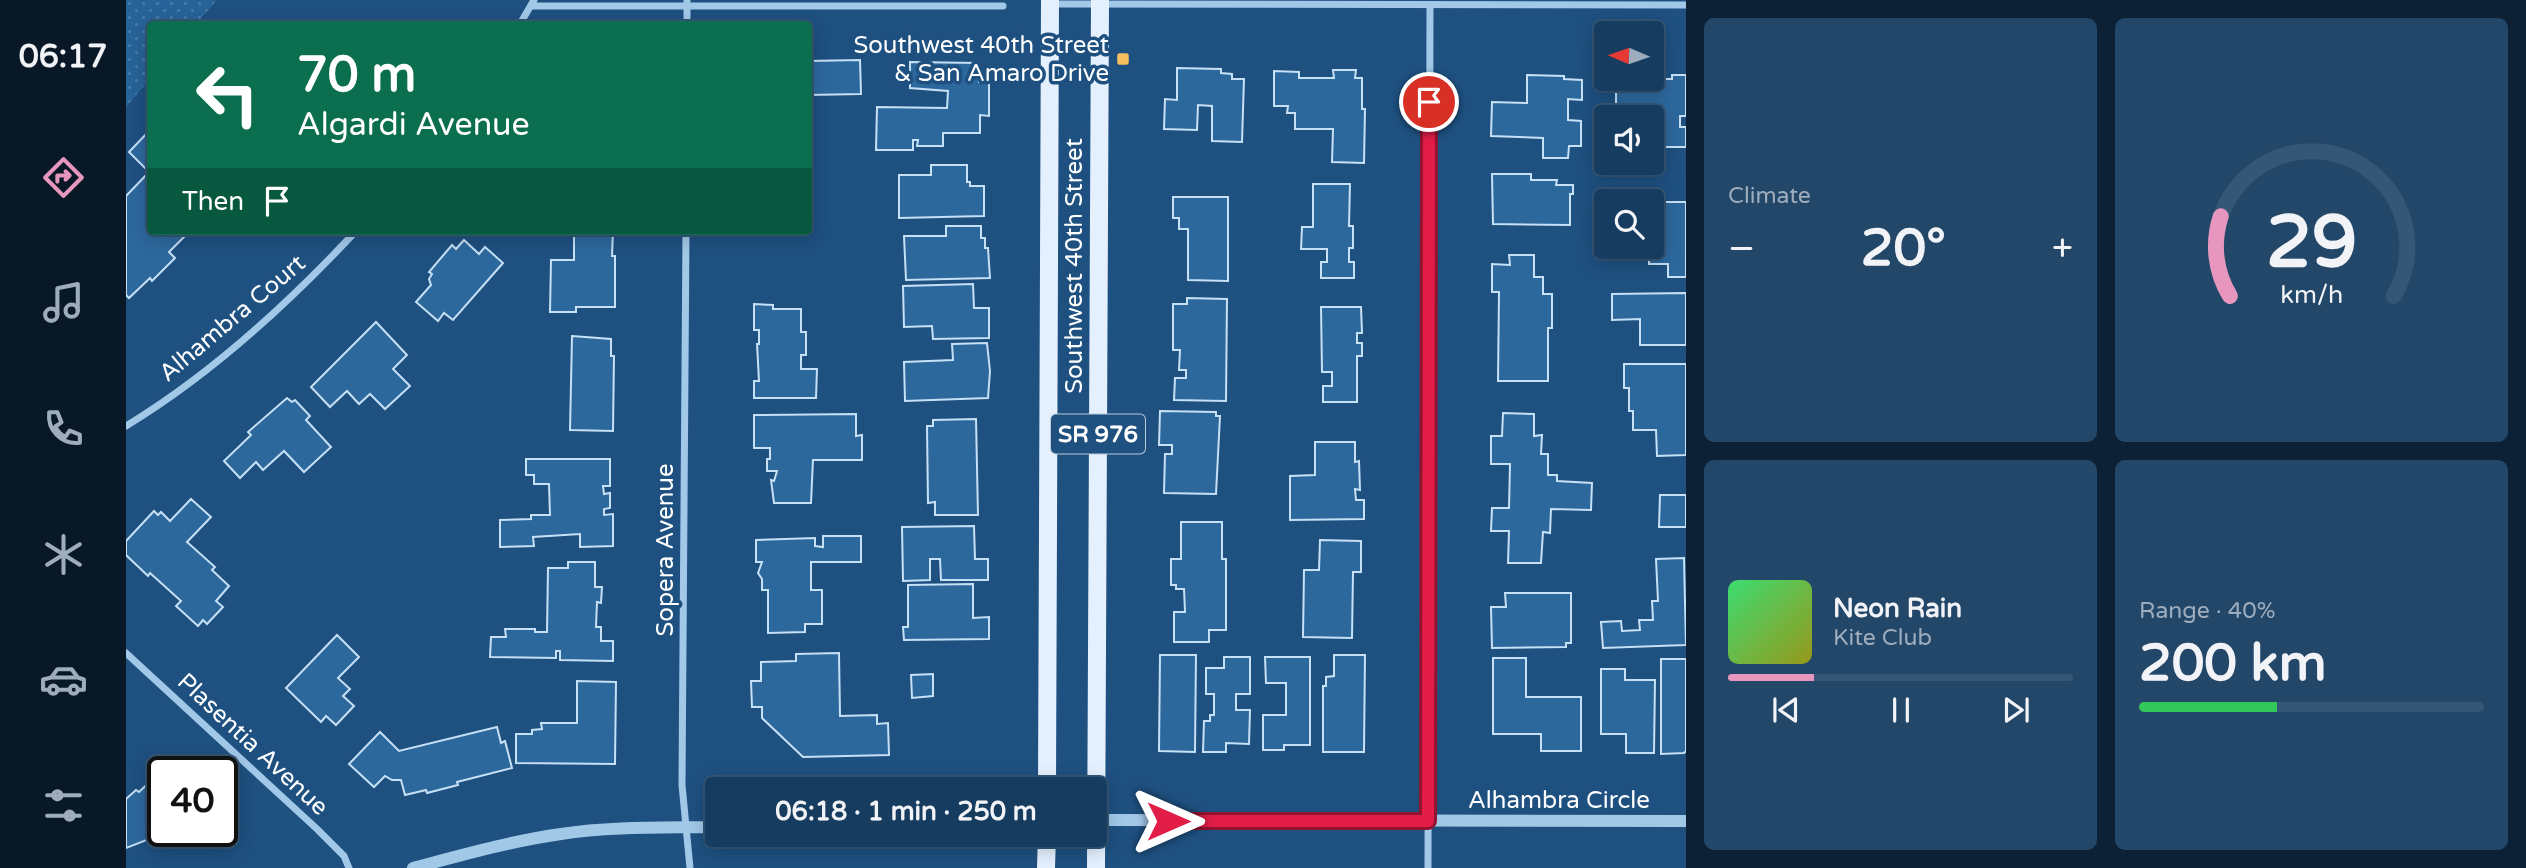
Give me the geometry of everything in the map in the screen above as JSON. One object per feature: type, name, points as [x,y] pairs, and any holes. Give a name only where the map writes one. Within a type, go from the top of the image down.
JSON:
[{"type":"main road","name":"Southwest 40th Street","points":[[1047,777],[1050,2]]},
{"type":"main road","name":"Southwest 40th Street","points":[[1096,777],[1100,2]]},
{"type":"main road","points":[[1046,868],[1047,847]]},
{"type":"main road","name":"Southwest 40th Street","points":[[1096,847],[1096,868]]},
{"type":"street","points":[[1050,2],[1686,5]]},
{"type":"street","points":[[522,21],[532,3],[1003,6]]},
{"type":"street","points":[[687,3],[688,21]]},
{"type":"street","points":[[1427,868],[1430,5]]},
{"type":"street","name":"Alhambra Court","points":[[126,426],[184,387],[257,327],[352,235]]},
{"type":"street","name":"Sopera Avenue","points":[[686,235],[682,771],[690,868]]},
{"type":"street","name":"Plasentia Avenue","points":[[126,653],[317,829],[344,856],[349,868]]},
{"type":"street","name":"Alhambra Circle","points":[[1107,820],[1686,821]]},
{"type":"street","points":[[414,868],[490,848],[560,834],[705,827]]},
{"type":"shaded area","points":[[126,0],[217,0],[199,21],[147,21],[147,82],[126,107]]},
{"type":"building","points":[[860,60],[861,94],[812,95],[812,61]]},
{"type":"building","points":[[910,62],[979,63],[979,82],[989,82],[989,116],[980,115],[980,133],[943,133],[943,146],[917,146],[918,140],[913,140],[913,150],[876,150],[877,107],[947,108],[948,91],[910,88]]},
{"type":"building","points":[[1177,68],[1221,69],[1221,73],[1232,74],[1232,79],[1244,79],[1242,142],[1212,141],[1212,106],[1198,105],[1197,130],[1164,129],[1165,99],[1177,100]]},
{"type":"building","points":[[1333,70],[1356,70],[1355,78],[1362,78],[1362,109],[1365,109],[1364,163],[1332,162],[1333,129],[1295,129],[1295,113],[1287,113],[1288,106],[1274,106],[1274,71],[1299,72],[1299,78],[1334,78]]},
{"type":"building","points":[[1664,71],[1665,79],[1672,79],[1672,75],[1686,75],[1686,116],[1680,116],[1680,127],[1686,127],[1686,147],[1664,147],[1664,105],[1616,105],[1616,91],[1664,91]]},
{"type":"building","points":[[1527,75],[1564,76],[1564,79],[1582,80],[1582,100],[1568,99],[1568,120],[1581,121],[1581,146],[1569,146],[1568,158],[1543,158],[1543,138],[1491,136],[1492,102],[1527,103]]},
{"type":"building","points":[[147,133],[147,170],[129,152]]},
{"type":"building","points":[[931,165],[967,165],[967,182],[970,182],[970,186],[984,186],[984,216],[899,218],[899,175],[931,175]]},
{"type":"building","points":[[147,174],[147,235],[186,235],[169,252],[175,258],[152,281],[150,278],[129,298],[126,295],[126,196]]},
{"type":"building","points":[[1492,174],[1531,174],[1531,180],[1557,180],[1556,185],[1573,185],[1573,194],[1570,194],[1570,225],[1493,224]]},
{"type":"building","points":[[1313,184],[1350,184],[1349,226],[1353,226],[1353,248],[1349,248],[1349,262],[1354,262],[1354,278],[1321,278],[1321,262],[1327,262],[1327,249],[1301,249],[1302,227],[1313,227]]},
{"type":"building","points":[[1173,197],[1228,197],[1228,281],[1188,280],[1188,229],[1179,229],[1179,218],[1173,218]]},
{"type":"building","points":[[1664,202],[1686,202],[1686,277],[1668,277],[1668,264],[1649,264],[1649,260],[1636,260],[1664,259]]},
{"type":"building","points":[[946,226],[981,226],[981,238],[985,238],[985,248],[988,248],[990,278],[906,280],[904,236],[946,236]]},
{"type":"building","points":[[574,235],[613,235],[615,307],[576,307],[576,312],[550,312],[551,260],[574,260]]},
{"type":"building","points":[[464,240],[479,254],[485,247],[503,263],[453,320],[444,313],[438,321],[416,302],[431,285],[429,279],[432,274],[429,272],[452,245],[456,249]]},
{"type":"building","points":[[1509,255],[1534,255],[1534,277],[1543,277],[1543,294],[1552,294],[1552,328],[1548,328],[1548,381],[1498,381],[1499,292],[1492,292],[1492,264],[1510,265]]},
{"type":"building","points":[[973,284],[974,308],[989,308],[989,338],[933,339],[932,326],[904,327],[903,286]]},
{"type":"building","points":[[1686,293],[1686,345],[1640,345],[1640,319],[1612,320],[1612,294]]},
{"type":"building","points":[[1187,298],[1227,299],[1226,401],[1174,400],[1175,378],[1186,378],[1186,370],[1179,370],[1180,350],[1173,350],[1173,304],[1187,304]]},
{"type":"building","points":[[754,304],[773,305],[773,309],[801,309],[801,332],[806,332],[806,355],[801,355],[801,369],[817,369],[816,398],[754,398],[754,381],[759,381],[759,330],[754,330]]},
{"type":"building","points":[[1321,307],[1361,307],[1362,333],[1357,333],[1357,343],[1362,343],[1362,356],[1357,356],[1357,402],[1323,402],[1323,386],[1332,386],[1332,372],[1322,372]]},
{"type":"building","points":[[376,322],[407,355],[393,369],[410,386],[385,409],[370,394],[359,404],[347,391],[330,407],[311,387]]},
{"type":"building","points":[[572,336],[611,339],[611,356],[614,356],[613,431],[570,430]]},
{"type":"building","points":[[987,343],[990,371],[988,398],[905,401],[904,362],[953,360],[952,344]]},
{"type":"building","points":[[1624,364],[1686,364],[1686,455],[1657,456],[1656,430],[1633,430],[1633,411],[1629,411],[1629,388],[1624,388]]},
{"type":"building","points":[[287,398],[292,402],[295,400],[310,416],[306,420],[331,447],[304,472],[284,451],[263,470],[256,462],[240,478],[224,461],[251,435],[248,432]]},
{"type":"building","points":[[1160,411],[1216,412],[1216,416],[1220,416],[1216,494],[1164,493],[1165,454],[1172,454],[1172,445],[1159,445]]},
{"type":"building","points":[[1503,413],[1534,414],[1534,436],[1542,435],[1541,454],[1548,454],[1548,475],[1557,475],[1557,481],[1592,483],[1591,510],[1551,509],[1550,533],[1543,532],[1541,563],[1508,563],[1509,531],[1491,531],[1492,508],[1509,508],[1510,464],[1491,464],[1491,436],[1502,436]]},
{"type":"building","points":[[856,414],[856,436],[862,435],[862,460],[813,460],[811,503],[774,503],[771,480],[774,481],[777,471],[767,471],[770,448],[754,448],[754,415]]},
{"type":"building","points":[[976,419],[978,515],[935,515],[935,502],[928,503],[927,426],[933,426],[933,420]]},
{"type":"building","points":[[1315,442],[1355,442],[1360,490],[1355,489],[1356,500],[1364,500],[1364,519],[1290,520],[1290,476],[1315,475]]},
{"type":"building","points":[[526,459],[610,459],[610,486],[603,486],[604,494],[610,493],[610,508],[604,509],[604,515],[613,514],[613,546],[580,547],[580,534],[533,537],[534,546],[500,547],[500,520],[550,515],[549,484],[534,484],[534,475],[526,475]]},
{"type":"building","points":[[1660,495],[1686,495],[1686,527],[1659,527]]},
{"type":"building","points":[[191,499],[211,517],[187,542],[215,567],[212,570],[229,586],[216,601],[223,607],[207,624],[203,620],[198,626],[176,606],[181,601],[126,555],[126,541],[154,511],[158,515],[161,512],[170,521]]},
{"type":"building","points":[[1181,522],[1222,522],[1222,559],[1226,559],[1226,630],[1209,630],[1209,642],[1174,642],[1174,612],[1185,612],[1184,589],[1176,589],[1176,585],[1171,585],[1171,559],[1181,559]]},
{"type":"building","points":[[974,526],[975,559],[988,559],[988,580],[941,580],[940,559],[930,559],[930,580],[903,581],[902,527]]},
{"type":"building","points":[[823,536],[861,536],[861,562],[811,562],[811,590],[822,590],[822,624],[805,624],[805,632],[768,633],[768,590],[762,590],[762,579],[758,573],[762,562],[756,562],[756,540],[815,538],[815,546],[823,547]]},
{"type":"building","points":[[1320,540],[1361,541],[1361,572],[1353,572],[1352,638],[1303,637],[1304,570],[1319,570]]},
{"type":"building","points":[[1684,558],[1686,645],[1603,648],[1601,622],[1621,621],[1622,631],[1640,630],[1639,620],[1653,620],[1652,601],[1658,601],[1656,559]]},
{"type":"building","points":[[568,562],[595,562],[595,587],[602,587],[601,603],[597,602],[596,627],[601,627],[601,641],[613,641],[613,661],[560,660],[560,651],[556,651],[556,658],[490,657],[491,637],[506,637],[505,629],[535,629],[535,632],[547,632],[548,568],[568,568]]},
{"type":"building","points":[[973,584],[973,618],[989,617],[989,639],[904,640],[903,627],[908,627],[908,585]]},
{"type":"building","points":[[1505,593],[1571,593],[1571,643],[1566,643],[1566,647],[1492,648],[1491,607],[1506,607]]},
{"type":"building","points":[[337,635],[359,657],[338,678],[350,689],[343,696],[354,706],[336,725],[326,716],[321,722],[286,688]]},
{"type":"building","points":[[839,653],[840,716],[877,715],[877,724],[888,723],[889,755],[803,757],[762,718],[762,707],[752,707],[751,681],[761,681],[761,662],[796,661],[796,654]]},
{"type":"building","points":[[1160,655],[1196,655],[1195,752],[1159,751]]},
{"type":"building","points":[[1334,655],[1365,655],[1364,752],[1323,752],[1323,686],[1326,686],[1326,677],[1334,676]]},
{"type":"building","points":[[1224,657],[1250,657],[1250,694],[1236,694],[1236,710],[1250,710],[1249,744],[1226,743],[1226,752],[1203,752],[1204,721],[1210,721],[1210,715],[1214,715],[1214,694],[1206,694],[1206,668],[1224,668]]},
{"type":"building","points":[[1265,657],[1310,657],[1310,745],[1284,745],[1284,750],[1263,750],[1263,715],[1286,715],[1286,683],[1266,683]]},
{"type":"building","points":[[1493,658],[1526,658],[1526,697],[1581,697],[1581,751],[1541,751],[1541,734],[1493,734]]},
{"type":"building","points":[[1661,659],[1686,659],[1684,753],[1661,754]]},
{"type":"building","points":[[1601,669],[1625,669],[1625,680],[1655,680],[1654,753],[1626,753],[1626,734],[1601,734]]},
{"type":"building","points":[[933,674],[933,696],[912,698],[911,675]]},
{"type":"building","points":[[577,681],[616,682],[615,764],[516,763],[516,734],[532,734],[532,730],[542,729],[541,723],[577,723]]},
{"type":"building","points":[[497,727],[501,743],[505,741],[512,768],[427,793],[426,790],[405,795],[401,780],[392,780],[385,776],[374,787],[349,764],[380,732],[399,751]]},
{"type":"building","points":[[147,784],[147,840],[126,848],[126,799],[136,790],[139,792]]},
{"type":"place","name":"Southwest 40th Street & San Amaro Drive","points":[[1123,59]]},
{"type":"route","points":[[1168,821],[1428,821],[1429,102]]}]
